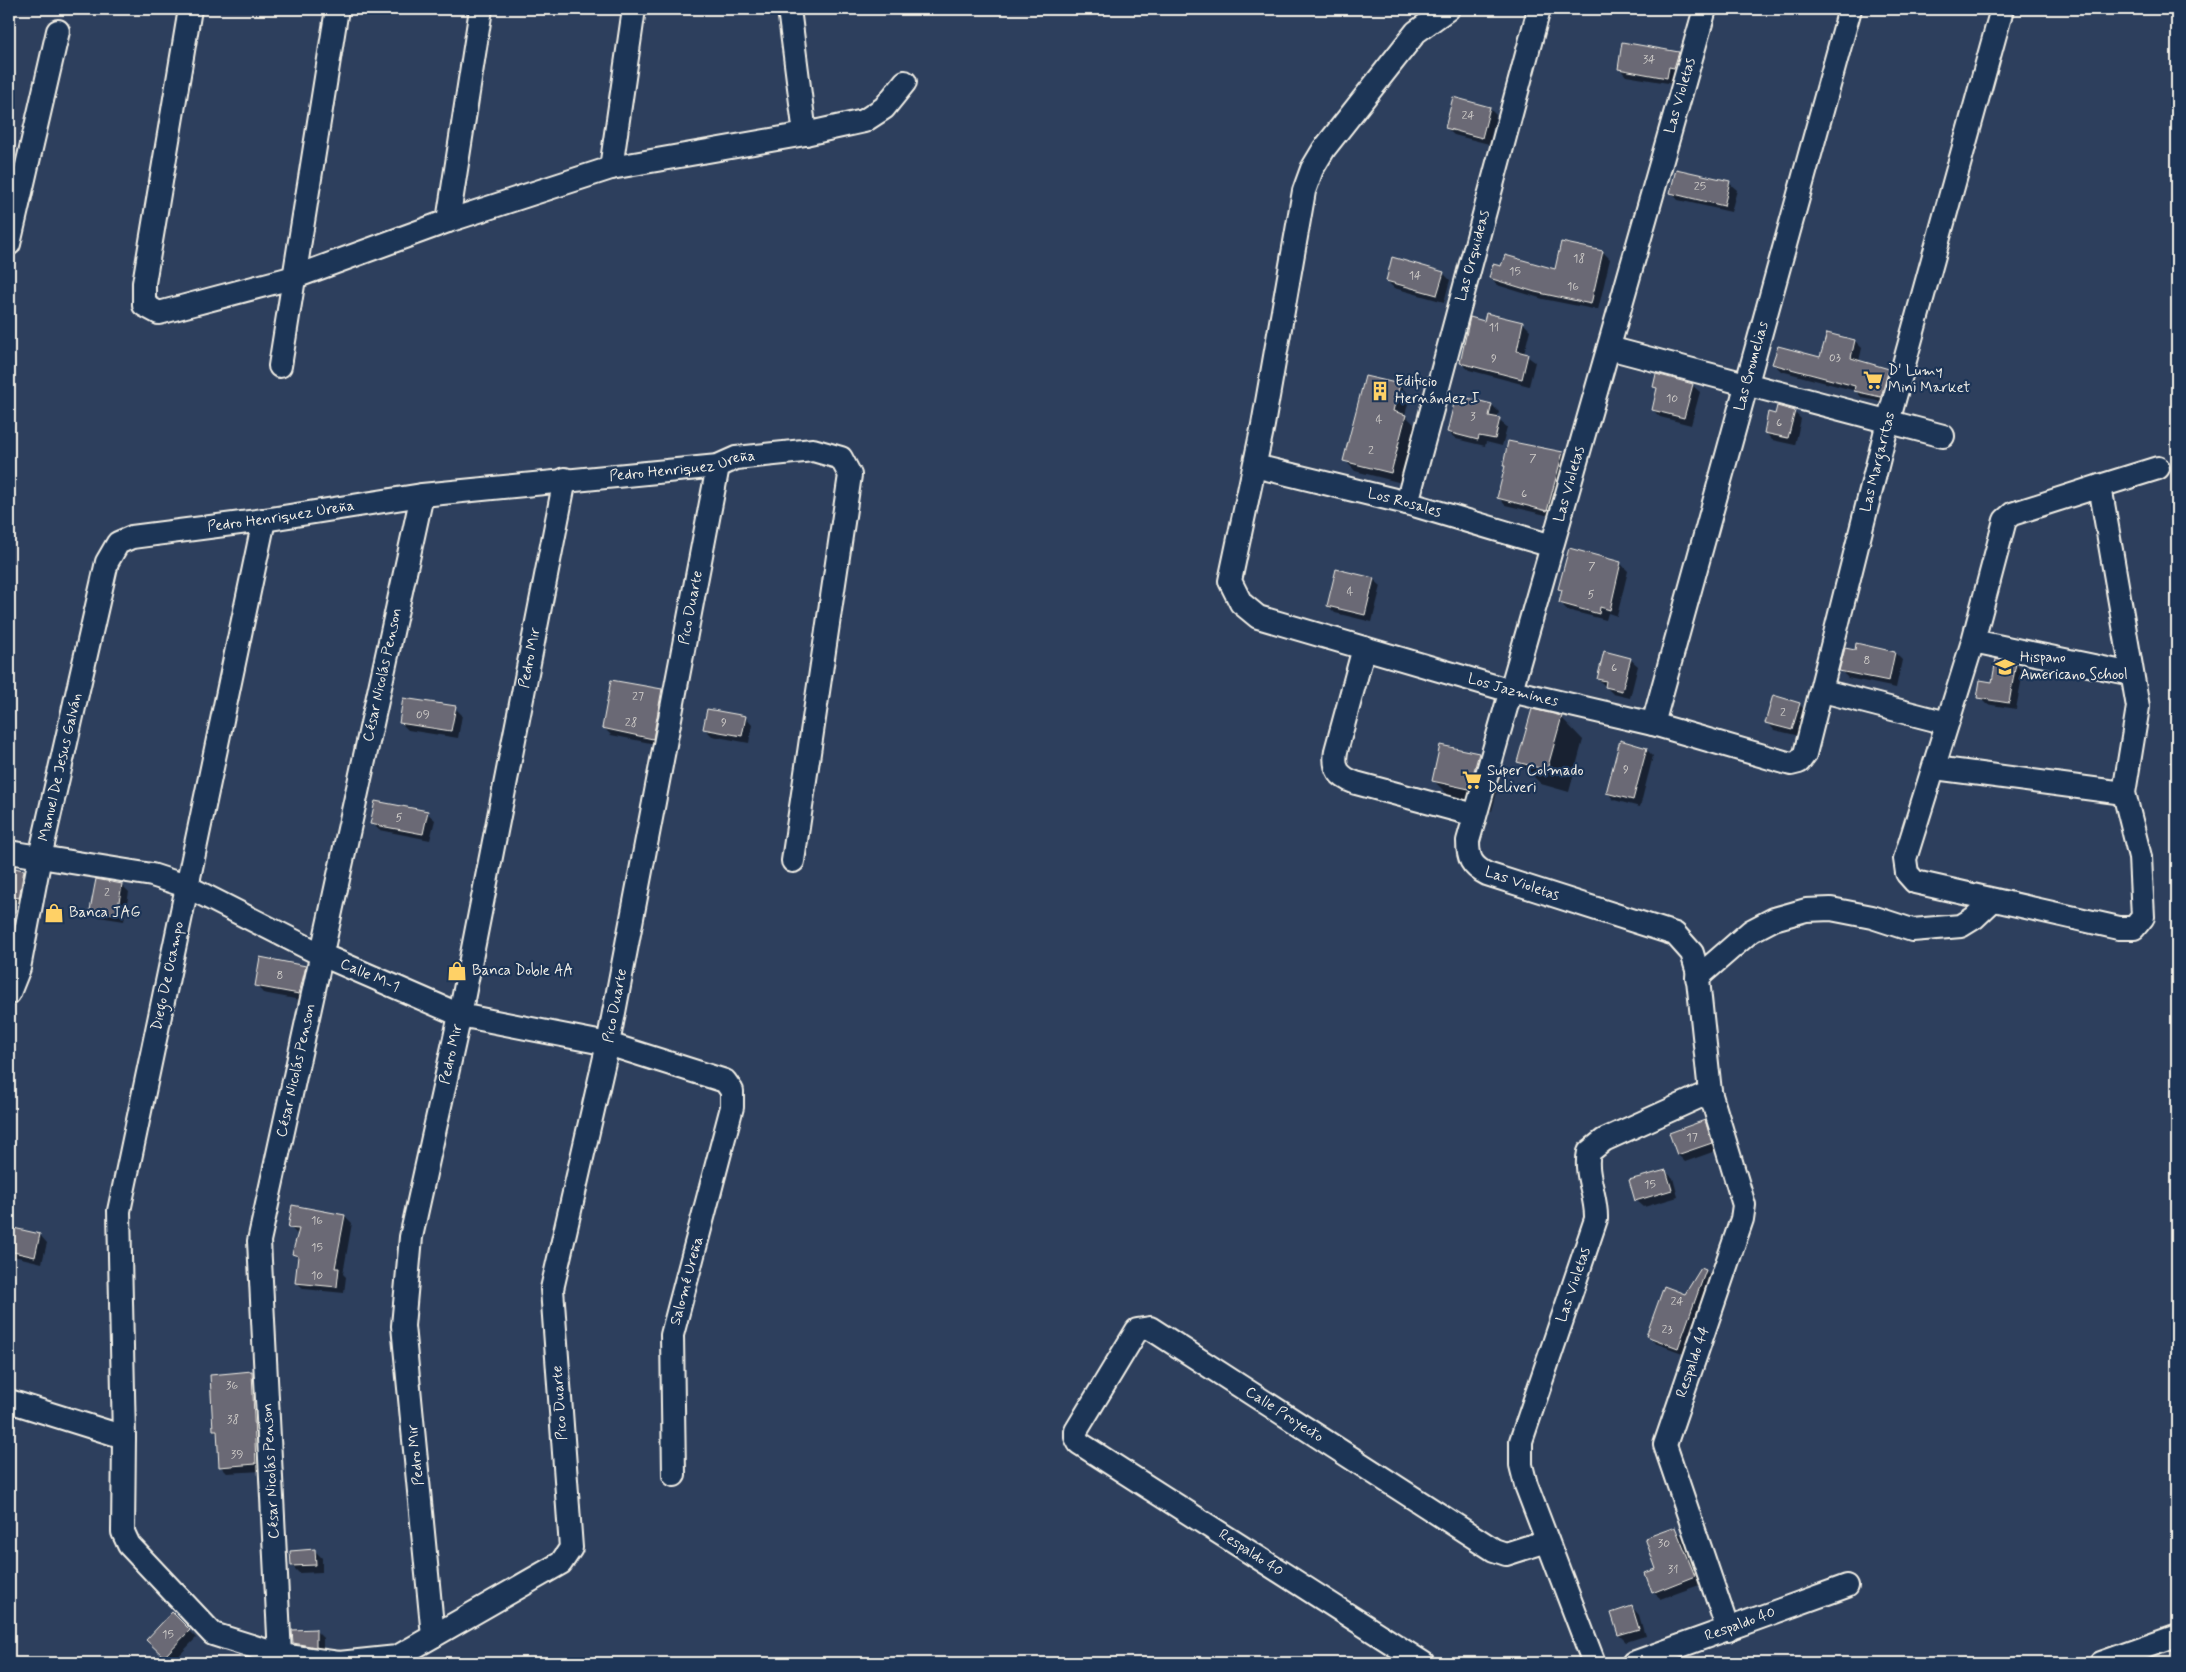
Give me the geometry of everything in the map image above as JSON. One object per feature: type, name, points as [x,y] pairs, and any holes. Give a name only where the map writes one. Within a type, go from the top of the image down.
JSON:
[{"type":"street","points":[[190,9],[144,283],[144,305],[159,312],[295,277],[448,221],[611,168],[805,134],[864,121],[874,116],[905,82]]},
{"type":"street","points":[[280,366],[337,9]]},
{"type":"street","points":[[448,221],[481,9]]},
{"type":"street","points":[[611,168],[634,9]]},
{"type":"street","points":[[789,9],[805,134]]},
{"type":"street","points":[[1255,466],[1304,191],[1312,169],[1324,149],[1416,32],[1448,9]]},
{"type":"street","name":"Las Orquideas","points":[[1407,503],[1539,9]]},
{"type":"street","name":"Las Violetas","points":[[1547,1541],[1521,1465],[1521,1441],[1596,1219],[1595,1200],[1588,1170],[1589,1152],[1604,1140],[1710,1092],[1697,978],[1692,953],[1675,934],[1487,874],[1474,868],[1468,856],[1468,841],[1705,9]]},
{"type":"street","name":"Las Bromelias","points":[[1653,724],[1850,9]]},
{"type":"street","name":"Las Margaritas","points":[[1791,764],[1799,762],[1805,754],[1823,691],[1888,422],[2002,9]]},
{"type":"street","points":[[9,244],[58,31]]},
{"type":"street","points":[[1609,348],[1943,436]]},
{"type":"street","name":"Pedro Henriquez Ureña","points":[[118,543],[132,537],[264,520],[422,495],[565,479],[718,466],[736,458],[813,450],[840,458],[850,475],[793,860]]},
{"type":"street","name":"Pico Duarte","points":[[572,1548],[552,1289],[608,1044],[718,466]]},
{"type":"street","name":"Los Rosales","points":[[1255,466],[1407,503],[1552,546]]},
{"type":"street","name":"Los Jazmines","points":[[1255,466],[1230,581],[1241,603],[1258,617],[1511,691],[1653,724],[1791,764]]},
{"type":"street","points":[[2100,486],[2138,707],[2124,793],[2140,857],[2143,917],[2134,928],[2120,928],[1915,882],[1907,873],[1905,859],[1935,768],[1973,641],[2005,520],[2012,514],[2100,486],[2158,468]]},
{"type":"street","name":"Pedro Mir","points":[[433,1636],[403,1326],[411,1237],[460,1015],[565,479]]},
{"type":"street","name":"César Nicolás Penson","points":[[280,1655],[259,1241],[422,495]]},
{"type":"street","name":"Diego De Ocampo","points":[[264,520],[186,886],[120,1211],[124,1437],[123,1532],[129,1545],[213,1634],[280,1655],[339,1663],[397,1657],[560,1562],[572,1548]]},
{"type":"street","name":"Manuel De Jesus Galván","points":[[9,993],[19,968],[40,857],[107,562],[118,543]]},
{"type":"street","points":[[1973,641],[2132,674]]},
{"type":"street","points":[[1364,648],[1336,751],[1334,762],[1337,772],[1345,779],[1356,783],[1475,815]]},
{"type":"street","points":[[1823,691],[1947,723]]},
{"type":"street","points":[[1935,768],[2124,793]]},
{"type":"street","name":"Calle M-1","points":[[9,852],[152,875],[186,886],[322,955],[460,1015],[608,1044],[725,1081],[732,1092]]},
{"type":"street","points":[[1697,978],[1751,931],[1774,919],[1806,910],[1831,909],[1872,917],[1912,930],[1961,926],[1974,918],[1993,900]]},
{"type":"street","name":"Salomé Ureña","points":[[674,1475],[672,1336],[732,1107],[732,1092]]},
{"type":"street","name":"Respaldo 44","points":[[1710,1092],[1744,1206],[1742,1218],[1665,1445],[1728,1630]]},
{"type":"street","name":"Calle Proyecto","points":[[1079,1443],[1076,1437],[1076,1430],[1137,1330],[1150,1328],[1494,1550],[1506,1554],[1547,1541]]},
{"type":"street","points":[[9,1401],[124,1437]]},
{"type":"street","name":"Respaldo 40","points":[[1079,1443],[1422,1663]]},
{"type":"street","points":[[1547,1541],[1594,1663]]},
{"type":"street","name":"Respaldo 40","points":[[1633,1663],[1847,1586]]},
{"type":"street","points":[[2104,1663],[2177,1636]]},
{"type":"building","points":[[1622,42],[1679,52],[1674,68],[1669,67],[1667,78],[1618,69]]},
{"type":"building","points":[[1453,97],[1490,107],[1482,138],[1445,128]]},
{"type":"building","points":[[1676,169],[1730,181],[1724,206],[1670,193]]},
{"type":"building","points":[[1561,242],[1603,251],[1591,304],[1535,292],[1489,278],[1493,264],[1501,266],[1505,255],[1555,269]]},
{"type":"building","points":[[1392,257],[1444,272],[1437,295],[1386,281]]},
{"type":"building","points":[[1486,313],[1523,322],[1517,351],[1528,354],[1522,379],[1460,363],[1470,317],[1484,321]]},
{"type":"building","points":[[1827,333],[1855,340],[1851,358],[1889,369],[1881,397],[1854,391],[1855,386],[1772,364],[1778,346],[1820,357]]},
{"type":"building","points":[[1656,374],[1693,384],[1684,418],[1652,410],[1657,388],[1653,387]]},
{"type":"building","points":[[1365,376],[1400,384],[1393,411],[1406,415],[1391,473],[1343,461]]},
{"type":"building","points":[[1456,395],[1492,404],[1489,416],[1500,418],[1495,439],[1479,436],[1478,440],[1447,432]]},
{"type":"building","points":[[1777,406],[1795,411],[1788,438],[1764,433],[1768,412],[1775,414]]},
{"type":"building","points":[[1508,441],[1563,452],[1547,511],[1497,498],[1505,466],[1503,466]]},
{"type":"building","points":[[1569,548],[1621,562],[1610,610],[1600,607],[1599,614],[1559,603],[1562,590],[1558,589]]},
{"type":"building","points":[[1336,569],[1374,578],[1365,615],[1327,606]]},
{"type":"building","points":[[1856,643],[1895,652],[1889,681],[1839,671],[1845,648],[1855,650]]},
{"type":"building","points":[[1604,651],[1631,658],[1622,691],[1605,687],[1606,681],[1597,679]]},
{"type":"building","name":"Hispano Americano School","points":[[1996,659],[2016,663],[2009,703],[1977,698],[1980,680],[1992,682]]},
{"type":"building","points":[[611,680],[662,689],[653,739],[602,728]]},
{"type":"building","points":[[1773,695],[1800,703],[1792,730],[1765,723]]},
{"type":"building","points":[[403,698],[456,706],[451,731],[399,723]]},
{"type":"building","points":[[707,709],[746,716],[742,736],[703,729]]},
{"type":"building","points":[[1532,709],[1562,716],[1547,770],[1517,762]]},
{"type":"building","points":[[1620,740],[1647,748],[1633,800],[1606,793]]},
{"type":"building","points":[[1440,745],[1479,753],[1469,789],[1432,781]]},
{"type":"building","points":[[375,801],[428,811],[423,834],[370,824]]},
{"type":"building","points":[[9,867],[24,870],[19,898],[9,896]]},
{"type":"building","points":[[96,879],[122,884],[117,914],[90,910]]},
{"type":"building","points":[[260,957],[306,966],[299,994],[255,986]]},
{"type":"building","points":[[1705,1120],[1712,1143],[1677,1155],[1669,1133]]},
{"type":"building","points":[[1666,1170],[1672,1190],[1635,1201],[1629,1180]]},
{"type":"building","points":[[292,1205],[345,1215],[335,1268],[339,1268],[337,1287],[295,1283],[298,1256],[292,1254],[299,1229],[288,1228]]},
{"type":"building","points":[[9,1227],[40,1234],[35,1257],[9,1251]]},
{"type":"building","points":[[1701,1268],[1706,1270],[1678,1348],[1646,1336],[1664,1286],[1685,1294]]},
{"type":"building","points":[[252,1371],[256,1464],[219,1467],[217,1430],[213,1430],[210,1375]]},
{"type":"building","points":[[1675,1527],[1695,1576],[1652,1593],[1645,1573],[1656,1569],[1645,1538]]},
{"type":"building","points":[[315,1549],[316,1565],[291,1566],[290,1551]]},
{"type":"building","points":[[1632,1606],[1639,1629],[1618,1635],[1611,1613]]},
{"type":"building","points":[[172,1612],[190,1630],[164,1657],[146,1640]]},
{"type":"building","points":[[316,1629],[316,1647],[293,1643],[292,1630]]},
{"type":"place","name":"D' Lumy Mini Market","points":[[1873,380]]},
{"type":"place","name":"Edificio Hernández I","points":[[1380,391]]},
{"type":"place","name":"Hispano Americano School","points":[[2005,667]]},
{"type":"place","name":"Super Colmado Deliveri","points":[[1472,780]]},
{"type":"place","name":"Banca JAG","points":[[54,913]]},
{"type":"place","name":"Banca Doble AA","points":[[457,971]]}]
